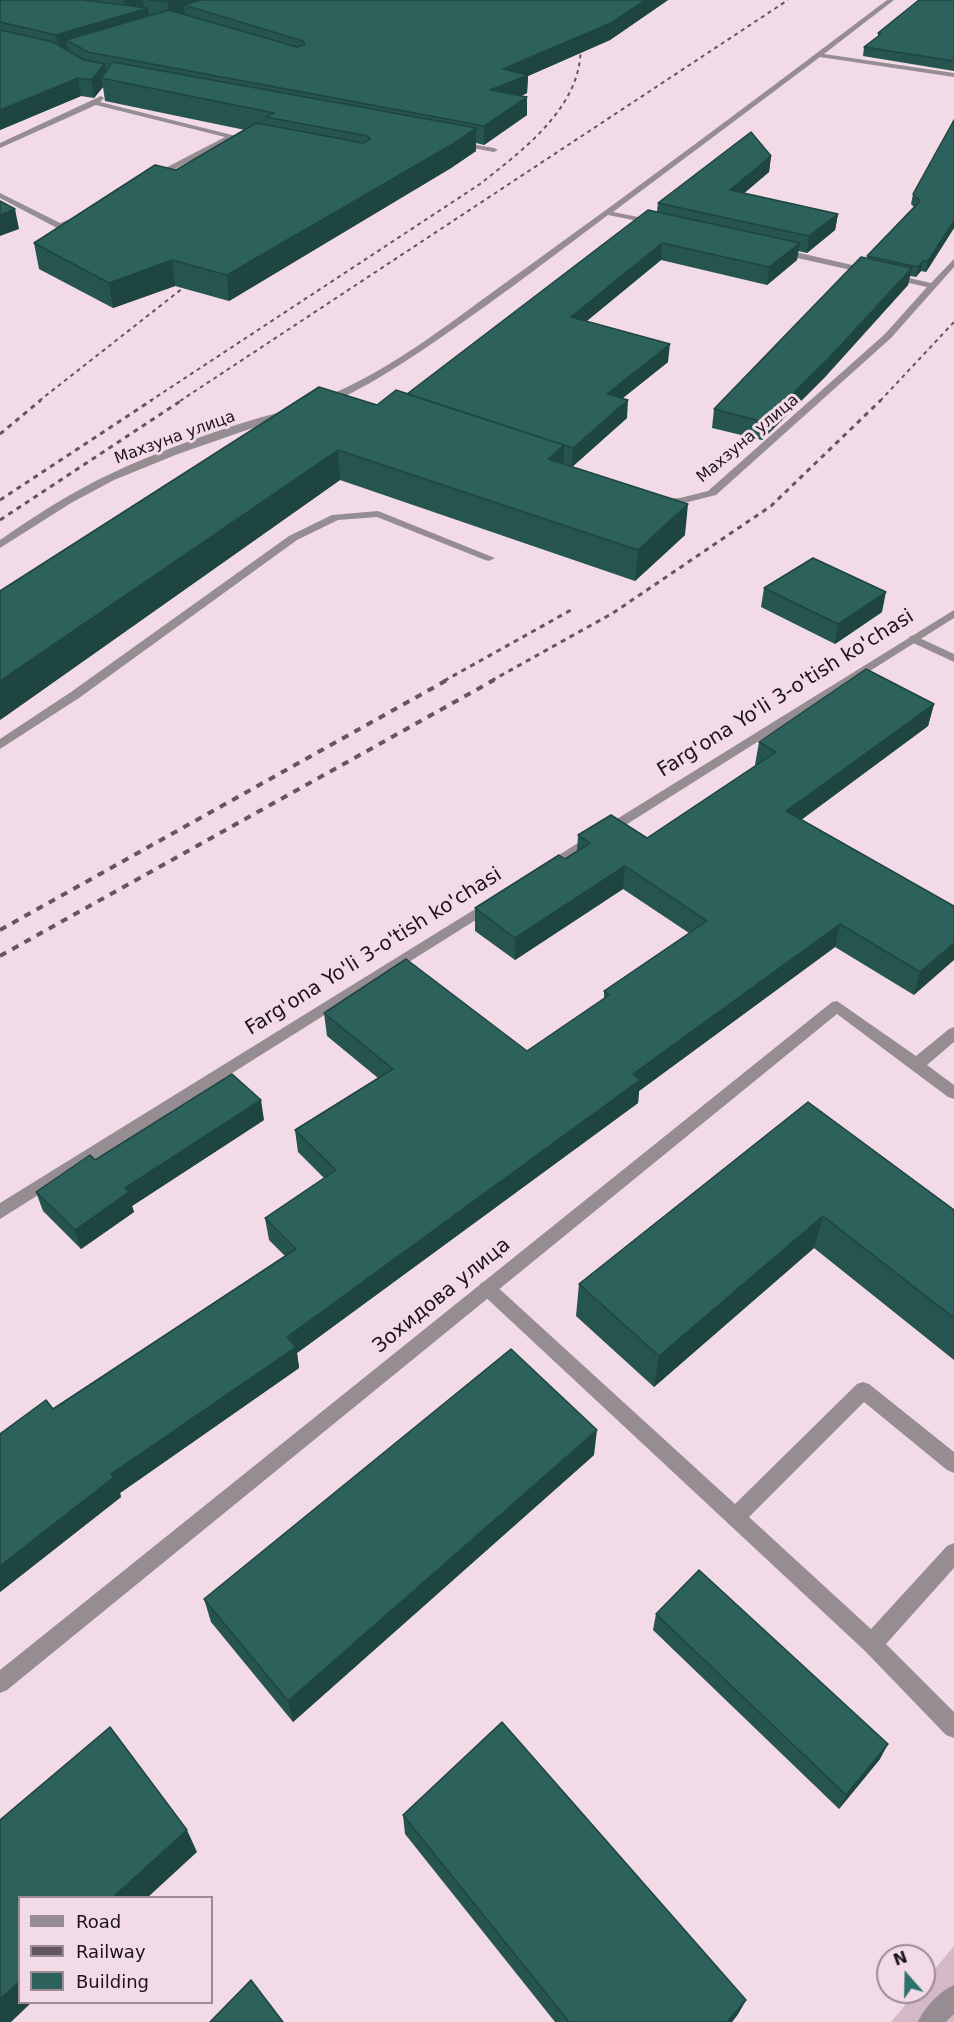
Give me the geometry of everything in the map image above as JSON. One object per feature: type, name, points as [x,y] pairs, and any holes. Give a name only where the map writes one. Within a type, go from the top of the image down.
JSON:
[{"type":"street","points":[[316,403],[371,381],[608,213],[651,178],[891,0]]},
{"type":"street","points":[[819,55],[954,75]]},
{"type":"street","points":[[0,146],[95,103],[106,93]]},
{"type":"street","points":[[95,103],[230,137],[264,143]]},
{"type":"street","points":[[146,182],[230,137]]},
{"type":"street","points":[[448,141],[494,150]]},
{"type":"street","points":[[0,195],[60,226],[94,210]]},
{"type":"street","points":[[608,213],[666,226]]},
{"type":"street","points":[[771,249],[933,286]]},
{"type":"street","name":"Махзуна улица","points":[[647,498],[680,501],[712,493],[888,336],[954,262]]},
{"type":"street","points":[[339,395],[350,399]]},
{"type":"street","name":"Махзуна улица","points":[[0,545],[69,500],[118,474],[147,461],[294,411]]},
{"type":"street","points":[[0,745],[75,695],[293,538],[336,517],[378,514],[489,558]]},
{"type":"street","name":"Farg'ona Yo'li 3-o'tish ko'chasi","points":[[530,879],[954,614]]},
{"type":"street","points":[[913,639],[954,658]]},
{"type":"street","name":"Farg'ona Yo'li 3-o'tish ko'chasi","points":[[0,1212],[510,892]]},
{"type":"street","name":"Зохидова улица","points":[[0,1683],[837,1006],[954,1093]]},
{"type":"street","points":[[916,1065],[954,1033]]},
{"type":"street","points":[[487,1288],[872,1644],[954,1727]]},
{"type":"street","points":[[735,1517],[862,1390],[954,1464]]},
{"type":"street","points":[[872,1644],[954,1553]]},
{"type":"street","points":[[930,2022],[954,1996]]},
{"type":"shaded area","points":[[954,1946],[954,2022],[891,2022],[906,2004],[936,2004],[936,1968]]},
{"type":"building","points":[[0,0],[82,0],[148,8],[56,35],[0,22]]},
{"type":"building","points":[[150,0],[174,0],[168,2]]},
{"type":"building","points":[[201,0],[645,0],[611,23],[503,69],[528,75],[490,90],[527,97],[484,126],[88,52],[66,40],[169,10],[297,47],[305,45],[303,41],[184,5]]},
{"type":"building","points":[[919,0],[954,0],[954,61],[864,47],[881,34],[878,33]]},
{"type":"building","points":[[0,30],[53,42],[84,60],[105,64],[91,80],[78,78],[0,110]]},
{"type":"building","points":[[113,62],[476,128],[451,145],[227,275],[172,260],[109,283],[34,243],[155,165],[176,170],[256,123],[363,143],[370,139],[368,136],[266,117],[274,113],[101,78]]},
{"type":"building","points":[[954,120],[954,221],[928,261],[923,261],[918,267],[867,256],[920,201],[913,194]]},
{"type":"building","points":[[751,132],[771,156],[730,190],[838,214],[809,236],[658,203]]},
{"type":"building","points":[[0,201],[15,209],[0,215]]},
{"type":"building","points":[[648,210],[800,243],[769,267],[662,243],[571,317],[670,344],[607,394],[628,400],[573,448],[407,394]]},
{"type":"building","points":[[861,257],[912,268],[828,359],[764,422],[714,409]]},
{"type":"building","points":[[319,387],[377,405],[396,390],[564,445],[548,459],[688,504],[638,550],[338,450],[0,681],[0,591]]},
{"type":"building","points":[[813,558],[886,592],[838,624],[764,588]]},
{"type":"building","points":[[866,669],[934,704],[786,811],[954,906],[954,943],[920,972],[840,924],[633,1074],[640,1080],[287,1337],[296,1347],[111,1474],[114,1477],[0,1566],[0,1434],[46,1400],[53,1409],[296,1249],[265,1218],[336,1170],[295,1130],[393,1069],[324,1013],[406,959],[527,1051],[609,995],[604,991],[707,921],[625,866],[515,938],[475,908],[559,855],[565,859],[590,843],[578,835],[611,815],[647,838],[776,752],[759,742]]},
{"type":"building","points":[[232,1074],[261,1100],[125,1188],[129,1192],[75,1230],[36,1192],[90,1155],[95,1160]]},
{"type":"building","points":[[808,1102],[954,1210],[954,1318],[823,1216],[659,1356],[579,1284]]},
{"type":"building","points":[[511,1349],[597,1430],[288,1701],[204,1599]]},
{"type":"building","points":[[699,1570],[888,1744],[846,1795],[656,1614]]},
{"type":"building","points":[[502,1722],[746,2000],[727,2022],[569,2022],[403,1815]]},
{"type":"building","points":[[110,1727],[187,1830],[114,1896],[18,1896],[18,1983],[0,1999],[0,1820]]},
{"type":"building","points":[[251,1980],[283,2022],[210,2022]]},
{"type":"railway","points":[[180,401],[788,0]]},
{"type":"railway","points":[[150,401],[480,184],[511,159],[542,130],[567,97],[576,79],[580,59],[579,36]]},
{"type":"railway","points":[[39,401],[197,277]]},
{"type":"railway","points":[[880,401],[954,322]]},
{"type":"railway","points":[[0,434],[41,400]]},
{"type":"railway","points":[[0,500],[152,400]]},
{"type":"railway","points":[[0,520],[182,400]]},
{"type":"railway","points":[[491,681],[613,613],[771,506],[880,401]]},
{"type":"railway","points":[[444,681],[571,610]]},
{"type":"railway","points":[[0,930],[447,680]]},
{"type":"railway","points":[[0,956],[494,680]]}]
